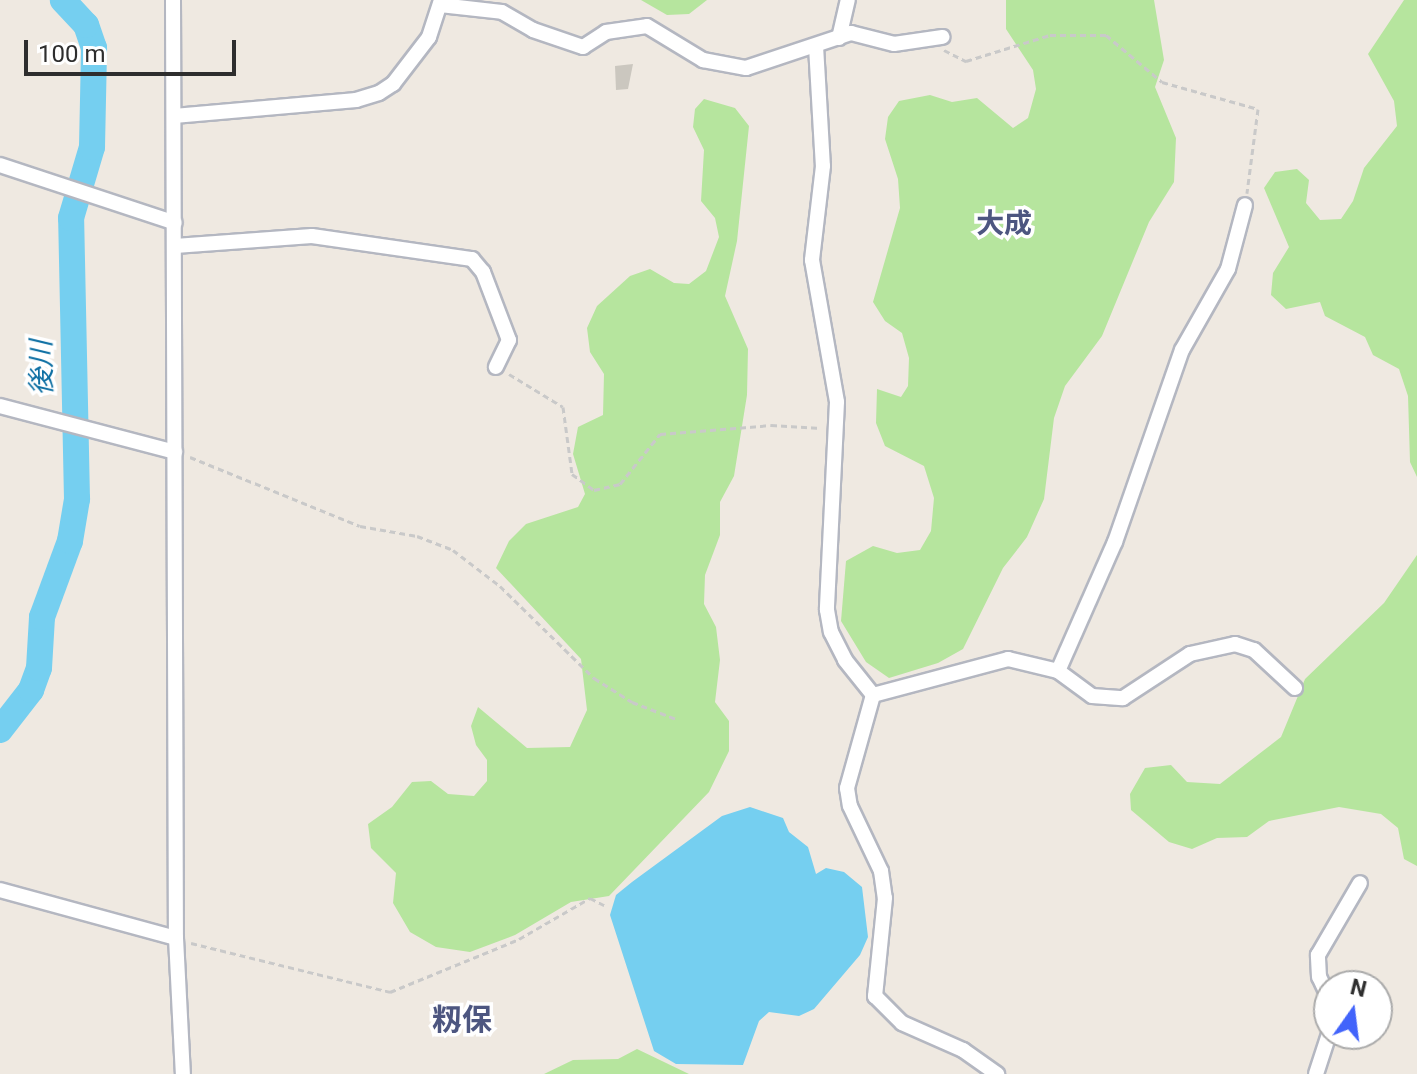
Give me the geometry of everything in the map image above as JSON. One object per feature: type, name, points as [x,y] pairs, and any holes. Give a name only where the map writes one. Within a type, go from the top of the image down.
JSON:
[{"type":"street","points":[[173,0],[176,938],[183,1074]]},
{"type":"street","points":[[839,38],[848,0]]},
{"type":"street","points":[[174,116],[356,100],[379,93],[393,84],[429,37],[441,2],[502,12],[533,30],[583,47],[606,32],[647,26],[703,60],[731,67],[761,65],[860,32],[894,44],[942,37]]},
{"type":"street","points":[[816,46],[823,166],[812,260],[815,296],[835,374],[836,431],[827,610],[831,632],[845,660],[873,695],[867,729],[855,753],[847,788],[850,806],[881,871],[885,898],[875,996],[902,1023],[963,1050],[997,1074]]},
{"type":"street","points":[[0,165],[175,223]]},
{"type":"street","points":[[1058,671],[1115,542],[1182,350],[1228,269],[1245,205]]},
{"type":"street","points":[[175,246],[312,236],[472,259],[483,272],[509,340],[496,367]]},
{"type":"street","points":[[0,406],[175,452]]},
{"type":"street","points":[[873,695],[994,659],[1058,671],[1092,696],[1123,698],[1190,654],[1235,644],[1254,650],[1295,688]]},
{"type":"street","points":[[1319,970],[1318,955],[1360,883]]},
{"type":"street","points":[[0,890],[176,938]]},
{"type":"street","points":[[1316,1074],[1324,1050]]},
{"type":"path","points":[[942,37],[944,50],[966,61],[1050,35],[1093,31],[1117,41],[1162,82],[1258,109],[1245,205]]},
{"type":"path","points":[[496,367],[563,407],[572,474],[594,490],[620,484],[660,434],[783,424],[836,431]]},
{"type":"path","points":[[175,452],[360,526],[433,540],[453,550],[500,586],[594,678],[632,702],[676,719]]},
{"type":"path","points":[[176,938],[390,992],[519,939],[590,898],[604,905]]},
{"type":"green space","points":[[641,0],[707,0],[689,14],[667,15]]},
{"type":"green space","points":[[1006,0],[1154,0],[1164,60],[1155,87],[1176,138],[1174,182],[1149,222],[1102,336],[1065,386],[1054,418],[1044,499],[1027,537],[1003,568],[963,649],[938,663],[889,678],[866,662],[841,621],[846,561],[873,546],[897,553],[920,550],[931,531],[934,498],[924,466],[885,446],[876,423],[877,389],[901,397],[908,386],[909,358],[902,333],[885,321],[873,302],[900,208],[898,179],[885,139],[888,117],[899,101],[930,95],[952,102],[977,98],[1013,128],[1028,118],[1036,89],[1033,70],[1006,29]]},
{"type":"green space","points":[[1404,0],[1417,0],[1417,477],[1410,462],[1408,396],[1399,369],[1373,355],[1365,337],[1325,316],[1320,302],[1286,309],[1271,295],[1273,273],[1289,247],[1264,188],[1275,172],[1297,169],[1309,180],[1306,203],[1320,220],[1341,219],[1353,201],[1364,168],[1397,126],[1394,101],[1368,54]]},
{"type":"green space","points":[[704,99],[735,108],[749,126],[737,241],[725,296],[748,349],[747,395],[734,476],[720,502],[720,535],[705,575],[704,604],[716,627],[720,660],[715,702],[729,721],[729,751],[709,792],[609,896],[571,902],[515,935],[470,952],[436,947],[410,932],[393,903],[396,873],[371,848],[368,824],[392,807],[412,782],[431,781],[448,794],[474,796],[487,781],[487,760],[476,745],[471,726],[478,707],[527,748],[570,747],[587,710],[581,659],[496,568],[509,541],[526,524],[578,507],[585,494],[573,454],[578,427],[603,415],[604,374],[590,352],[587,328],[597,306],[630,276],[650,269],[674,283],[689,284],[706,271],[719,237],[715,218],[701,201],[704,150],[693,127],[695,109]]},
{"type":"green space","points":[[1417,555],[1417,866],[1404,859],[1398,828],[1381,814],[1339,807],[1269,821],[1247,837],[1217,838],[1192,849],[1169,842],[1131,810],[1130,794],[1145,768],[1171,765],[1187,782],[1220,784],[1281,737],[1305,679],[1384,603]]},
{"type":"green space","points":[[637,1049],[689,1074],[544,1074],[573,1060],[618,1059]]},
{"type":"water","points":[[750,807],[783,818],[789,832],[808,847],[816,874],[826,868],[844,872],[862,887],[868,937],[860,955],[814,1009],[799,1016],[769,1012],[759,1021],[743,1065],[676,1064],[654,1051],[610,915],[616,895],[632,882],[722,816]]},
{"type":"building","points":[[633,64],[628,89],[616,90],[615,66]]},
{"type":"waterway","name":"後川","points":[[0,730],[31,690],[39,668],[42,617],[70,541],[77,499],[71,218],[92,147],[94,48],[86,25],[63,0]]},
{"type":"district","name":"大成","points":[[1004,224]]},
{"type":"district","name":"籾保","points":[[462,1020]]}]
